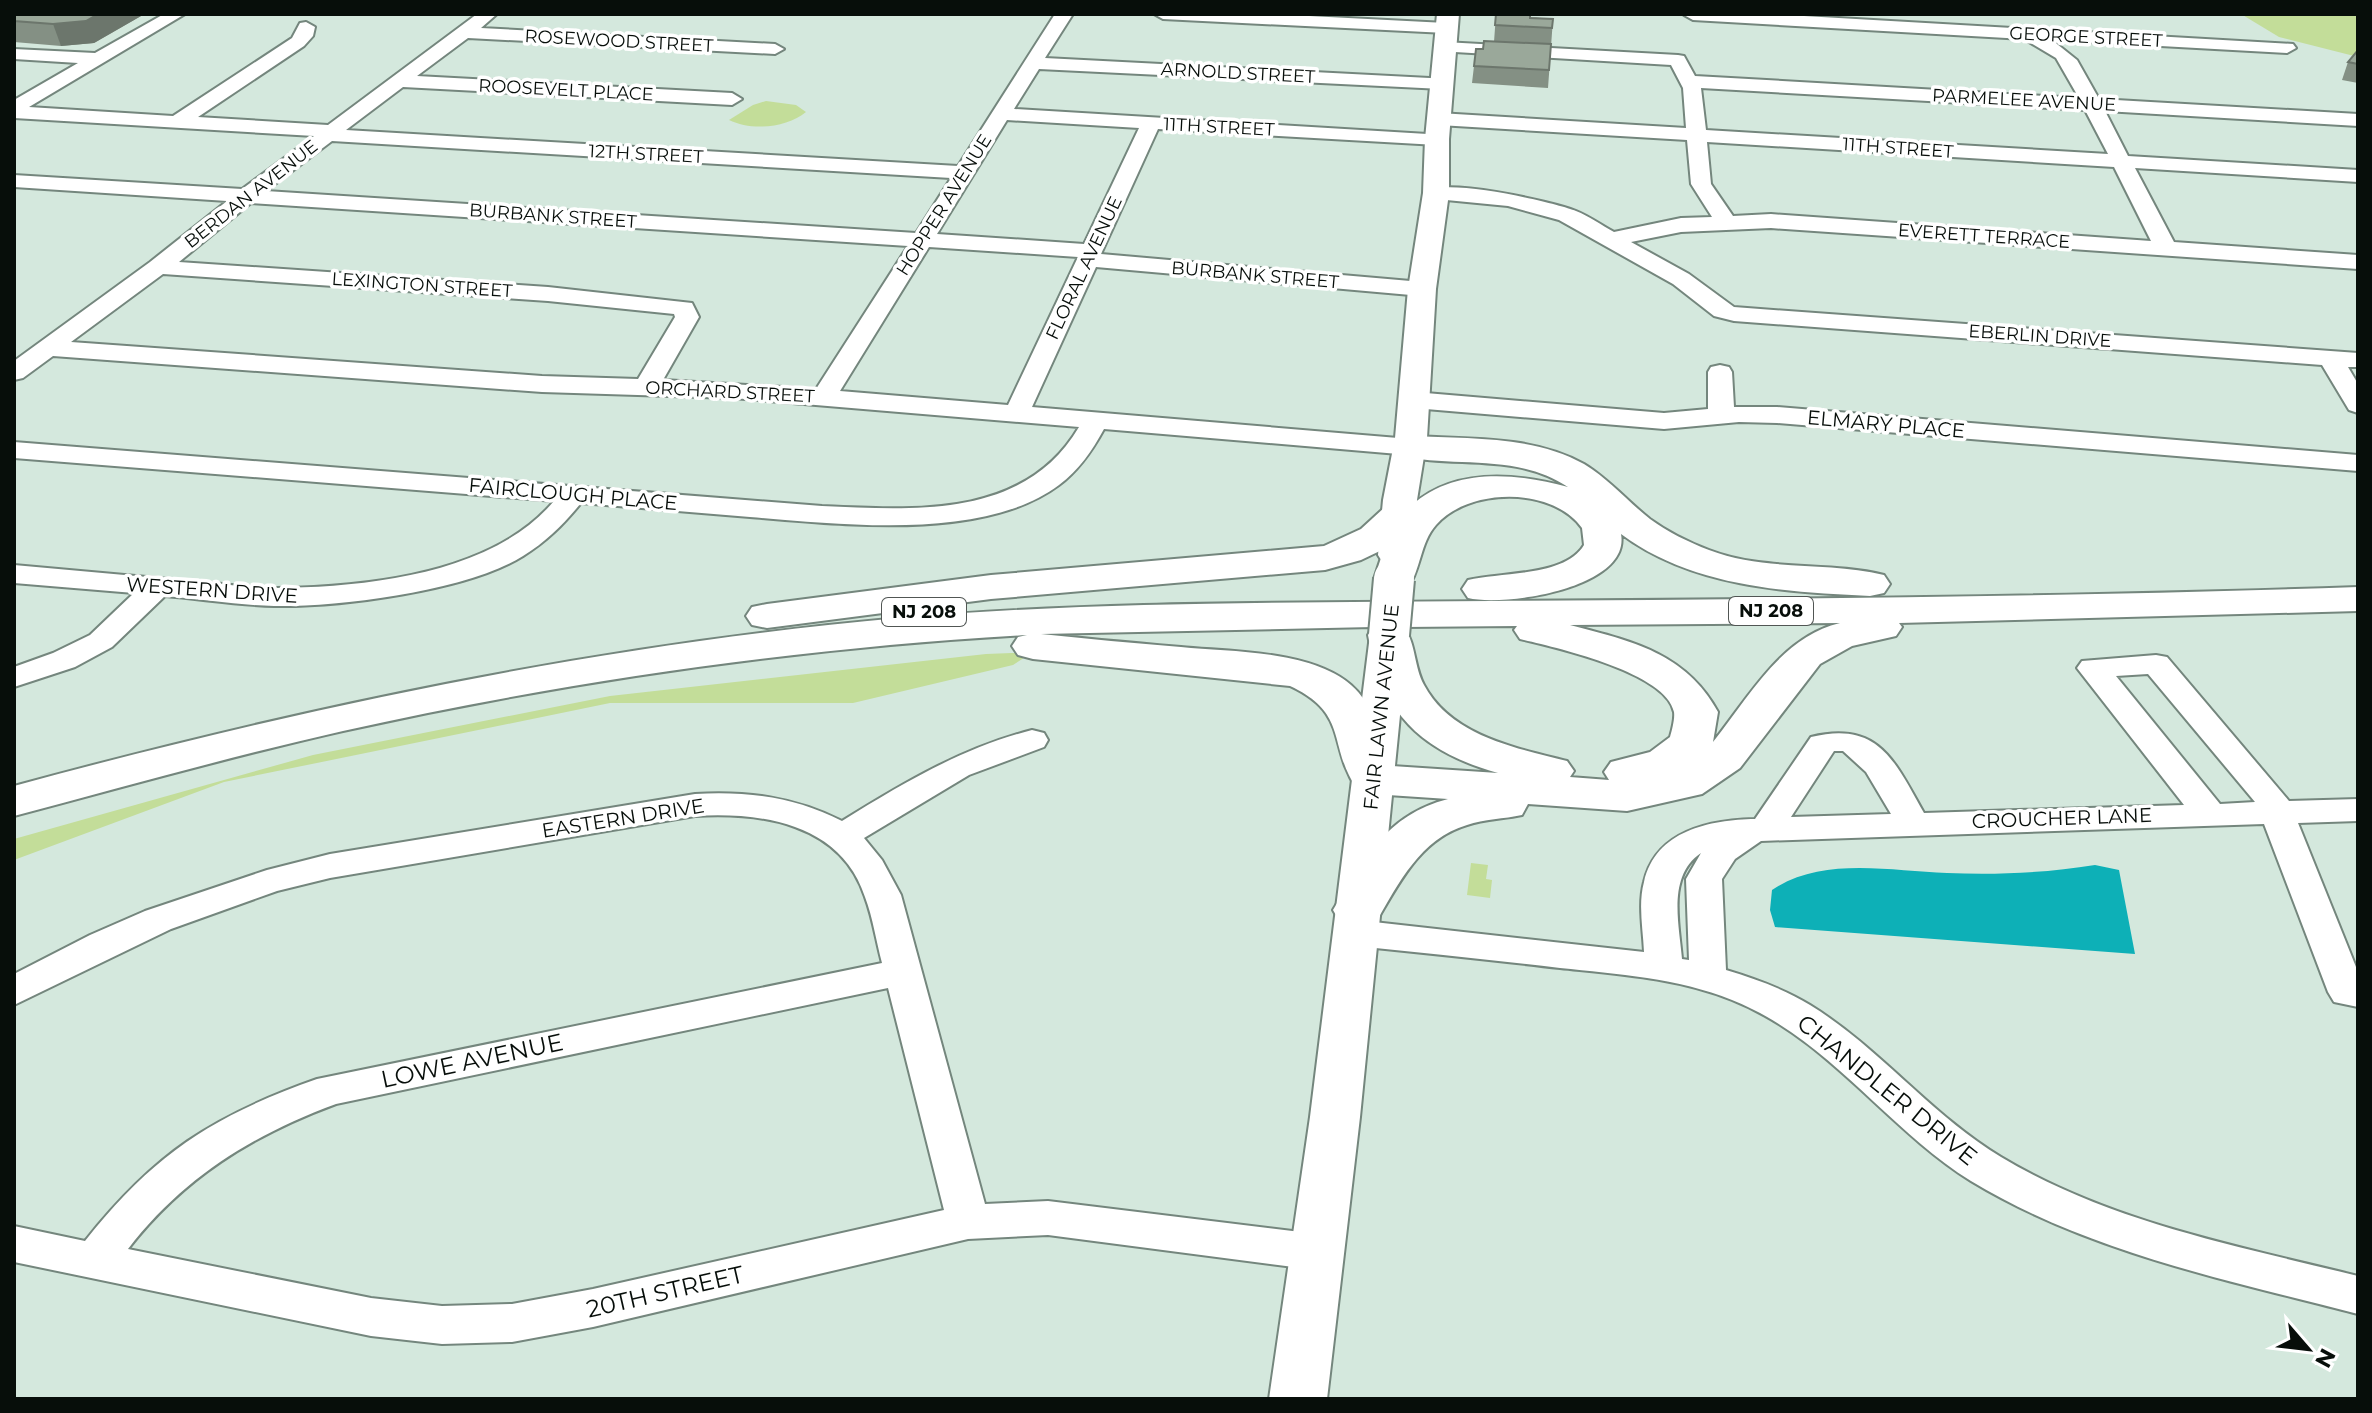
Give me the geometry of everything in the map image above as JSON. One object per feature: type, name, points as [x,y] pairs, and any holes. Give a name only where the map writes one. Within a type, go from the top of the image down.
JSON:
[{"type":"highway","points":[[1410,447],[1514,455],[1555,464],[1583,481],[1633,524],[1663,544],[1700,559],[1746,571],[1836,583],[2068,589]]},
{"type":"highway","points":[[1271,608],[1539,583],[1592,562],[1601,551],[1604,538],[1600,526],[1590,515],[1562,498],[1523,488],[1482,487],[1446,498],[1420,519],[1405,545],[1394,579]]},
{"type":"highway","points":[[584,661],[740,621],[933,593],[1325,558],[1351,551],[1371,541],[1399,515]]},
{"type":"highway","name":"NJ 208","points":[[14,781],[307,706],[584,661],[916,629],[1271,608],[2358,580]]},
{"type":"highway","name":"NJ 208","points":[[1271,608],[1978,610],[2358,599]]},
{"type":"highway","points":[[1357,921],[1400,843],[1419,828],[1445,816],[1499,804],[1627,796],[1686,784],[1707,772],[1724,758],[1792,668],[1821,643],[1839,636],[1886,627],[2270,602]]},
{"type":"highway","points":[[1271,608],[1505,627],[1586,641],[1617,651],[1665,675],[1691,701],[1697,716],[1696,730],[1690,743],[1678,756],[1641,770],[1584,774],[1526,766],[1498,758],[1447,734],[1412,701],[1401,683],[1389,635]]},
{"type":"highway","points":[[584,661],[983,643],[1131,653],[1281,670],[1318,681],[1343,699],[1373,779],[1627,796]]},
{"type":"highway","name":"NJ 208","points":[[14,801],[284,730],[584,661]]},
{"type":"main road","name":"FAIR LAWN AVENUE","points":[[1298,1399],[1357,921],[1389,635],[1399,515],[1410,447],[1422,289],[1436,193],[1446,30]]},
{"type":"street","points":[[14,110],[176,14]]},
{"type":"street","name":"BERDAN AVENUE","points":[[14,373],[158,267],[245,197],[488,14]]},
{"type":"street","name":"HOPPER AVENUE","points":[[824,397],[1064,14]]},
{"type":"street","points":[[1163,14],[1446,30],[1678,60]]},
{"type":"street","points":[[1678,60],[1696,42],[1693,14]]},
{"type":"street","name":"GEORGE STREET","points":[[1693,14],[2287,48]]},
{"type":"street","points":[[1996,14],[2068,59],[2166,248]]},
{"type":"street","points":[[177,122],[298,42],[304,36],[306,27]]},
{"type":"street","name":"ROSEWOOD STREET","points":[[464,32],[775,49]]},
{"type":"street","points":[[14,54],[98,59]]},
{"type":"street","points":[[1678,60],[1689,81],[1701,184],[1725,221]]},
{"type":"street","name":"ARNOLD STREET","points":[[1033,63],[1442,83]]},
{"type":"street","name":"ROOSEVELT PLACE","points":[[399,81],[732,99]]},
{"type":"street","name":"PARMELEE AVENUE","points":[[1689,81],[2358,120]]},
{"type":"street","name":"12TH STREET","points":[[14,110],[964,173]]},
{"type":"street","name":"11TH STREET","points":[[1001,114],[1151,123],[1696,135],[2358,176]]},
{"type":"street","name":"FLORAL AVENUE","points":[[1017,413],[1151,123]]},
{"type":"street","name":"BURBANK STREET","points":[[14,181],[922,240],[1422,289]]},
{"type":"street","points":[[1436,193],[1531,205],[1567,215],[1612,239]]},
{"type":"street","name":"EVERETT TERRACE","points":[[1612,239],[1681,225],[1725,221],[1782,222],[2358,262]]},
{"type":"street","name":"EBERLIN DRIVE","points":[[1612,239],[1692,286],[1722,311],[2358,360]]},
{"type":"street","name":"LEXINGTON STREET","points":[[158,267],[548,294],[684,308],[687,317],[646,387]]},
{"type":"street","name":"ORCHARD STREET","points":[[49,348],[542,384],[824,397],[1410,447]]},
{"type":"street","points":[[2330,358],[2358,405]]},
{"type":"street","points":[[1720,372],[1721,416]]},
{"type":"street","name":"ELMARY PLACE","points":[[1414,400],[1664,421],[1777,415],[2358,463]]},
{"type":"street","name":"FAIRCLOUGH PLACE","points":[[14,450],[852,516],[944,513],[997,504],[1029,492],[1056,477],[1080,454],[1096,420]]},
{"type":"street","name":"WESTERN DRIVE","points":[[14,574],[305,596],[370,590],[433,578],[486,562],[531,540],[553,521],[574,494]]},
{"type":"street","points":[[14,678],[64,660],[101,641],[158,587]]},
{"type":"street","points":[[2209,813],[2093,668],[2156,664],[2266,792],[2347,992],[2358,993]]},
{"type":"street","points":[[1766,829],[1823,744],[1843,739],[1865,748],[1913,823]]},
{"type":"street","points":[[843,836],[956,767],[1005,746],[1032,740]]},
{"type":"street","name":"EASTERN DRIVE","points":[[14,991],[103,944],[158,920],[253,886],[330,866],[713,803],[746,802],[770,807],[821,824],[843,836],[875,873],[968,1222]]},
{"type":"street","name":"CROUCHER LANE","points":[[1664,968],[1663,870],[1672,855],[1703,836],[1722,831],[2275,811],[2355,817]]},
{"type":"street","name":"CROUCHER LANE","points":[[1708,978],[1704,879],[1710,864],[1727,846],[1748,833],[1766,829]]},
{"type":"street","name":"CHANDLER DRIVE","points":[[1357,921],[1664,968],[1708,978],[1768,1000],[1818,1030],[1946,1142],[2026,1191],[2107,1226],[2358,1295]]},
{"type":"street","name":"LOWE AVENUE","points":[[95,1260],[172,1173],[209,1146],[285,1106],[331,1090],[903,972]]},
{"type":"street","name":"20TH STREET","points":[[14,1244],[371,1317],[442,1325],[512,1323],[593,1308],[968,1222],[1048,1218],[1317,1252]]},
{"type":"green space","points":[[2241,14],[2358,14],[2358,57],[2279,37]]},
{"type":"green space","points":[[766,101],[796,105],[806,112],[789,122],[769,126],[748,126],[729,120],[753,105]]},
{"type":"green space","points":[[1033,652],[1013,665],[853,703],[610,703],[224,782],[14,860],[14,839],[313,755],[610,696],[986,654]]},
{"type":"green space","points":[[1471,863],[1488,865],[1486,879],[1492,880],[1490,898],[1467,895]]},
{"type":"water","points":[[2095,865],[2119,870],[2135,954],[1775,927],[1770,910],[1772,890],[1792,879],[1834,869],[2002,873]]},
{"type":"building","points":[[14,14],[98,14],[86,21],[53,24],[14,21]]},
{"type":"building","points":[[1496,14],[1530,14],[1530,18],[1553,19],[1552,28],[1495,25]]},
{"type":"building","points":[[1484,41],[1551,44],[1549,70],[1474,66],[1476,49],[1483,49]]},
{"type":"building","points":[[2358,50],[2358,64],[2348,62]]}]
